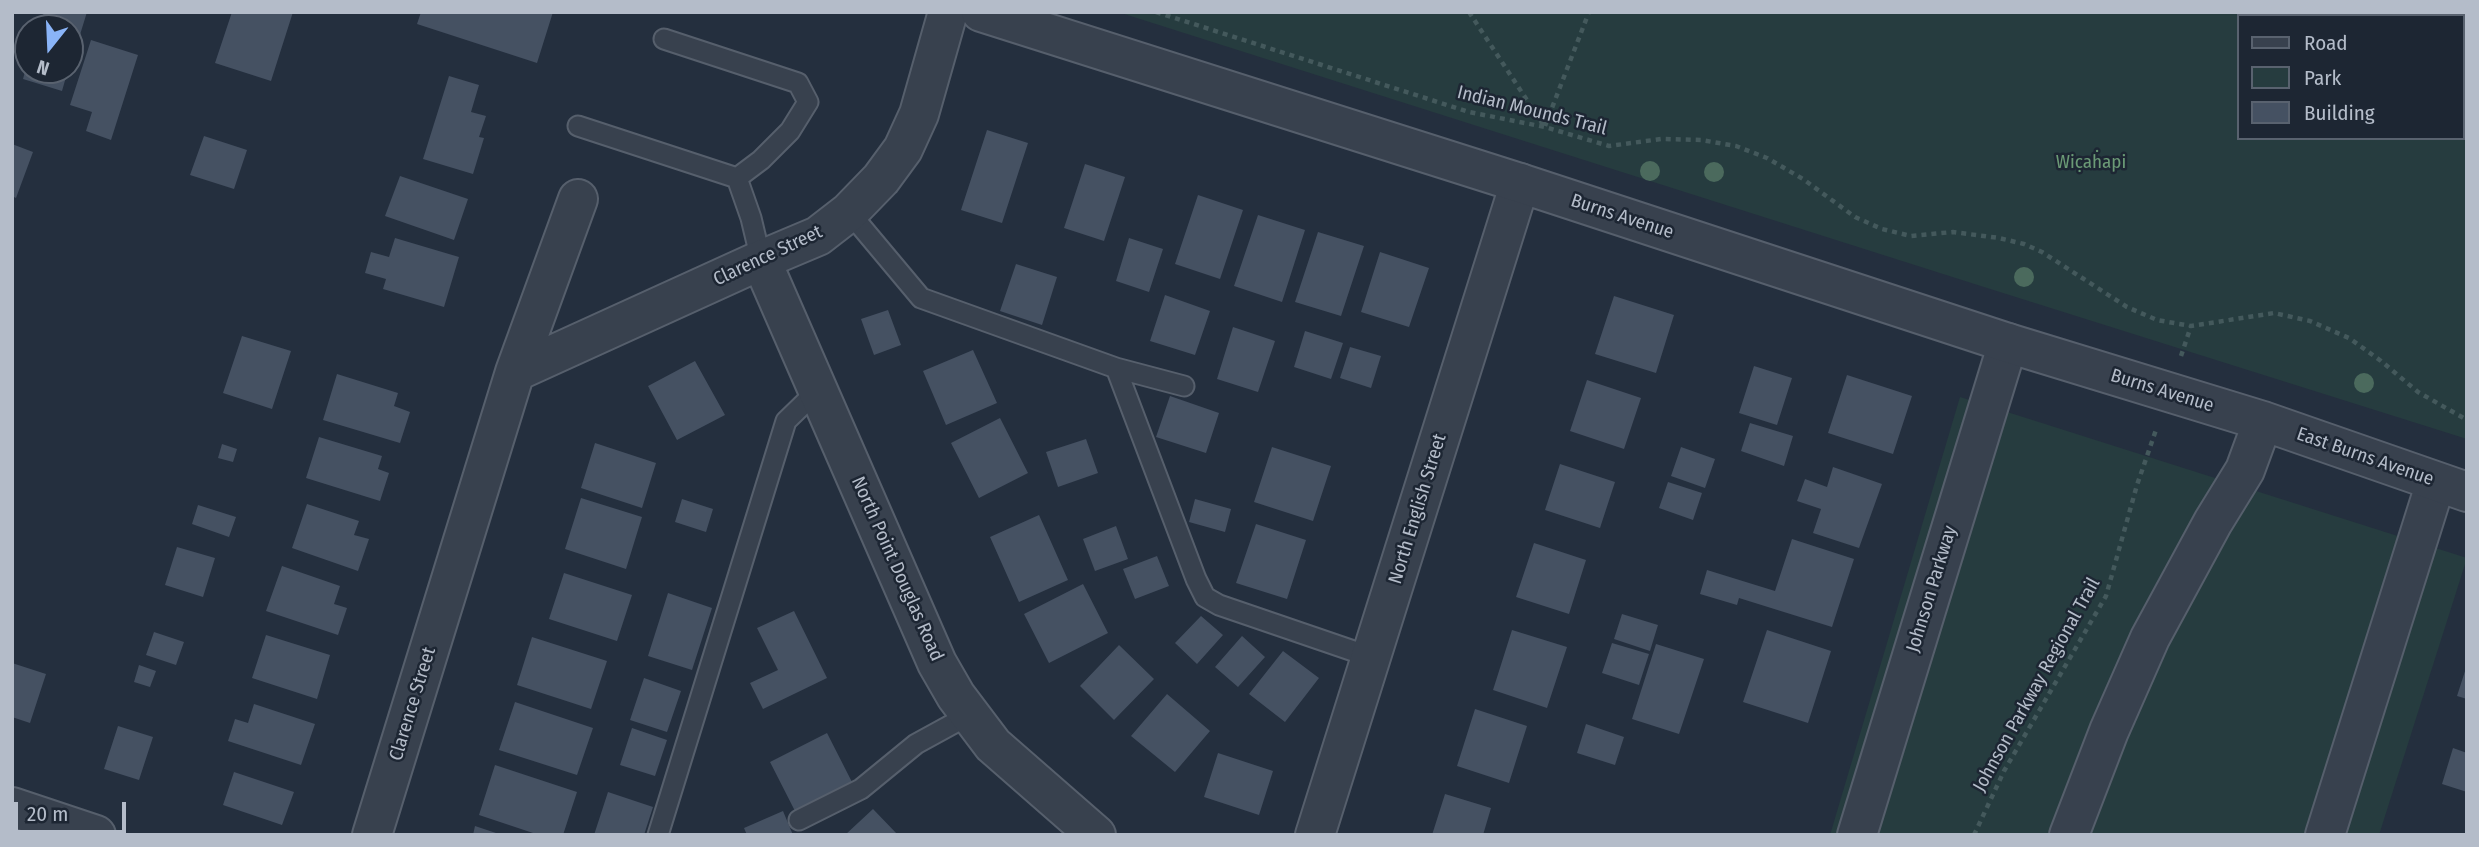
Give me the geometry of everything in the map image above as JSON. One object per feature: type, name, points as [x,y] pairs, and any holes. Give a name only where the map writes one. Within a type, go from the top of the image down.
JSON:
[{"type":"street","name":"Clarence Street","points":[[516,372],[818,236],[849,212],[881,179],[904,149],[919,114],[948,12]]},
{"type":"street","name":"Burns Avenue","points":[[981,12],[1520,183],[2008,343],[2263,421]]},
{"type":"street","name":"North English Street","points":[[1315,835],[1520,183]]},
{"type":"street","name":"Clarence Street","points":[[372,835],[516,372],[578,199]]},
{"type":"street","name":"North Point Douglas Road","points":[[761,260],[937,663],[969,715],[993,745],[1096,835]]},
{"type":"street","name":"Johnson Parkway","points":[[1857,835],[2008,343]]},
{"type":"street","name":"East Burns Avenue","points":[[2263,421],[2451,487]]},
{"type":"street","points":[[2069,835],[2109,731],[2150,638],[2245,470],[2263,421]]},
{"type":"street","points":[[2325,835],[2451,487]]},
{"type":"street","points":[[12,807],[96,835]]},
{"type":"lane","points":[[664,39],[798,83],[808,102],[790,131],[761,160],[737,178]]},
{"type":"lane","points":[[578,126],[737,178]]},
{"type":"lane","points":[[737,178],[751,218],[761,260]]},
{"type":"lane","points":[[849,212],[921,298],[1116,368],[1184,386]]},
{"type":"lane","points":[[1116,368],[1205,597],[1219,605],[1371,657]]},
{"type":"lane","points":[[658,835],[786,421],[819,389]]},
{"type":"lane","points":[[799,820],[861,789],[916,744],[969,715]]},
{"type":"path","name":"Indian Mounds Trail","points":[[1156,12],[1469,112],[1545,127],[1609,146],[1661,139],[1701,140],[1736,146],[1767,158],[1803,179],[1855,217],[1882,229],[1911,236],[1952,232],[2024,244],[2127,307],[2157,320],[2191,326],[2274,313],[2310,321],[2349,338],[2418,392],[2467,420]]},
{"type":"path","points":[[1469,12],[1545,127]]},
{"type":"path","points":[[1545,127],[1589,12]]},
{"type":"path","points":[[2180,358],[2191,326]]},
{"type":"path","name":"Johnson Parkway Regional Trail","points":[[1974,835],[2004,771],[2106,596],[2137,485],[2157,427]]},
{"type":"green space","name":"Wic̣aḣapi","points":[[1118,12],[2467,12],[2467,439],[1984,287]]},
{"type":"green space","points":[[1960,397],[2467,558],[2379,835],[1830,835]]},
{"type":"building","points":[[87,12],[84,22],[84,14],[43,14]]},
{"type":"building","points":[[232,12],[293,12],[271,81],[215,63]]},
{"type":"building","points":[[421,12],[553,12],[537,63],[417,24]]},
{"type":"building","points":[[91,40],[138,55],[111,140],[86,131],[92,112],[70,105],[77,84],[84,84],[84,62]]},
{"type":"building","points":[[449,76],[479,85],[471,112],[486,116],[479,137],[484,138],[473,174],[423,159]]},
{"type":"building","points":[[39,84],[64,84],[62,91]]},
{"type":"building","points":[[987,130],[1028,143],[1002,223],[961,210]]},
{"type":"building","points":[[204,136],[247,150],[234,189],[190,175]]},
{"type":"building","points":[[12,144],[33,152],[16,198],[12,196]]},
{"type":"building","points":[[1085,164],[1125,177],[1104,241],[1064,228]]},
{"type":"building","points":[[400,176],[468,199],[454,240],[385,216]]},
{"type":"building","points":[[1198,195],[1243,210],[1220,279],[1175,264]]},
{"type":"building","points":[[1258,215],[1305,230],[1282,302],[1234,286]]},
{"type":"building","points":[[1318,232],[1364,246],[1341,316],[1295,302]]},
{"type":"building","points":[[395,238],[459,257],[444,307],[383,289],[386,279],[365,273],[371,252],[389,257]]},
{"type":"building","points":[[1129,238],[1163,249],[1149,292],[1116,281]]},
{"type":"building","points":[[1380,252],[1429,268],[1409,327],[1361,312]]},
{"type":"building","points":[[1016,264],[1057,277],[1042,325],[1000,311]]},
{"type":"building","points":[[1165,295],[1210,311],[1195,355],[1150,341]]},
{"type":"building","points":[[1614,296],[1674,315],[1656,373],[1595,354]]},
{"type":"building","points":[[888,310],[901,345],[874,355],[861,319]]},
{"type":"building","points":[[1233,327],[1275,341],[1258,392],[1217,379]]},
{"type":"building","points":[[1305,331],[1343,343],[1331,379],[1294,367]]},
{"type":"building","points":[[242,336],[291,351],[272,409],[223,393]]},
{"type":"building","points":[[1350,347],[1381,356],[1371,388],[1340,378]]},
{"type":"building","points":[[973,350],[997,403],[946,425],[923,371]]},
{"type":"building","points":[[695,361],[725,415],[677,440],[648,386]]},
{"type":"building","points":[[1754,366],[1792,378],[1777,425],[1739,413]]},
{"type":"building","points":[[337,374],[398,393],[394,406],[410,412],[400,443],[323,420]]},
{"type":"building","points":[[1847,375],[1912,396],[1893,454],[1828,433]]},
{"type":"building","points":[[1587,380],[1641,398],[1624,449],[1570,431]]},
{"type":"building","points":[[1170,396],[1219,413],[1206,453],[1156,437]]},
{"type":"building","points":[[1000,418],[1028,473],[979,498],[951,443]]},
{"type":"building","points":[[1750,423],[1793,436],[1784,466],[1741,451]]},
{"type":"building","points":[[319,437],[382,456],[378,469],[389,473],[380,501],[306,478]]},
{"type":"building","points":[[1086,439],[1098,473],[1058,487],[1046,452]]},
{"type":"building","points":[[595,443],[656,463],[642,508],[581,488]]},
{"type":"building","points":[[222,444],[237,449],[233,462],[218,458]]},
{"type":"building","points":[[1272,447],[1331,466],[1313,521],[1254,502]]},
{"type":"building","points":[[1681,447],[1715,459],[1705,488],[1671,476]]},
{"type":"building","points":[[1560,464],[1615,482],[1600,528],[1545,510]]},
{"type":"building","points":[[1833,467],[1882,484],[1859,548],[1813,533],[1821,509],[1797,501],[1805,479],[1827,487]]},
{"type":"building","points":[[1668,482],[1702,493],[1693,520],[1659,508]]},
{"type":"building","points":[[581,498],[642,517],[626,569],[565,549]]},
{"type":"building","points":[[682,499],[713,509],[706,532],[675,522]]},
{"type":"building","points":[[1195,499],[1231,509],[1225,532],[1189,522]]},
{"type":"building","points":[[307,504],[359,521],[354,535],[369,539],[358,571],[292,548]]},
{"type":"building","points":[[198,505],[236,517],[229,537],[192,524]]},
{"type":"building","points":[[1039,515],[1068,580],[1019,602],[990,537]]},
{"type":"building","points":[[1256,524],[1306,540],[1287,599],[1236,583]]},
{"type":"building","points":[[1116,526],[1128,559],[1095,571],[1083,539]]},
{"type":"building","points":[[1792,539],[1854,559],[1832,627],[1739,598],[1737,605],[1700,594],[1707,570],[1775,591]]},
{"type":"building","points":[[1534,543],[1586,560],[1569,614],[1516,597]]},
{"type":"building","points":[[177,547],[215,558],[203,597],[165,585]]},
{"type":"building","points":[[1157,556],[1169,586],[1135,599],[1123,569]]},
{"type":"building","points":[[282,566],[340,586],[334,604],[347,608],[338,635],[266,611]]},
{"type":"building","points":[[564,573],[632,595],[617,641],[549,619]]},
{"type":"building","points":[[1083,584],[1108,633],[1049,663],[1024,614]]},
{"type":"building","points":[[668,593],[712,608],[692,670],[648,656]]},
{"type":"building","points":[[794,611],[827,678],[763,709],[750,683],[778,670],[757,628]]},
{"type":"building","points":[[1622,614],[1658,625],[1650,651],[1614,639]]},
{"type":"building","points":[[1201,616],[1223,635],[1197,664],[1175,643]]},
{"type":"building","points":[[1512,630],[1567,647],[1547,708],[1493,690]]},
{"type":"building","points":[[1767,630],[1831,651],[1808,723],[1743,702]]},
{"type":"building","points":[[154,632],[184,642],[176,665],[146,655]]},
{"type":"building","points":[[266,635],[330,655],[317,699],[252,678]]},
{"type":"building","points":[[1242,636],[1265,657],[1238,687],[1215,667]]},
{"type":"building","points":[[532,637],[607,661],[591,709],[517,685]]},
{"type":"building","points":[[1612,643],[1649,654],[1639,685],[1602,673]]},
{"type":"building","points":[[1656,644],[1704,659],[1679,734],[1632,719]]},
{"type":"building","points":[[1119,645],[1154,679],[1114,720],[1080,686]]},
{"type":"building","points":[[1283,651],[1319,678],[1285,722],[1249,694]]},
{"type":"building","points":[[12,663],[46,674],[30,723],[12,717]]},
{"type":"building","points":[[139,665],[156,671],[150,687],[134,682]]},
{"type":"building","points":[[2467,668],[2467,699],[2457,696]]},
{"type":"building","points":[[644,678],[681,691],[667,732],[630,720]]},
{"type":"building","points":[[1167,694],[1210,731],[1175,772],[1131,736]]},
{"type":"building","points":[[515,702],[593,728],[577,775],[499,750]]},
{"type":"building","points":[[254,704],[315,724],[301,765],[228,741],[235,719],[248,723]]},
{"type":"building","points":[[1475,709],[1527,726],[1509,783],[1457,766]]},
{"type":"building","points":[[1586,724],[1624,737],[1615,765],[1577,753]]},
{"type":"building","points":[[118,726],[153,737],[139,780],[104,769]]},
{"type":"building","points":[[632,728],[667,740],[655,776],[620,765]]},
{"type":"building","points":[[827,733],[853,784],[796,813],[770,762]]},
{"type":"building","points":[[2453,748],[2467,753],[2467,792],[2442,784]]},
{"type":"building","points":[[1218,753],[1273,771],[1259,815],[1204,797]]},
{"type":"building","points":[[495,765],[577,792],[563,835],[539,835],[479,815]]},
{"type":"building","points":[[234,772],[294,792],[282,825],[223,805]]},
{"type":"building","points":[[608,792],[653,807],[644,835],[594,835]]},
{"type":"building","points":[[1445,794],[1491,808],[1483,835],[1432,835]]},
{"type":"building","points":[[873,809],[898,835],[845,835]]},
{"type":"building","points":[[783,811],[793,835],[747,835],[744,828]]},
{"type":"building","points":[[475,826],[499,834],[499,835],[473,835]]}]
